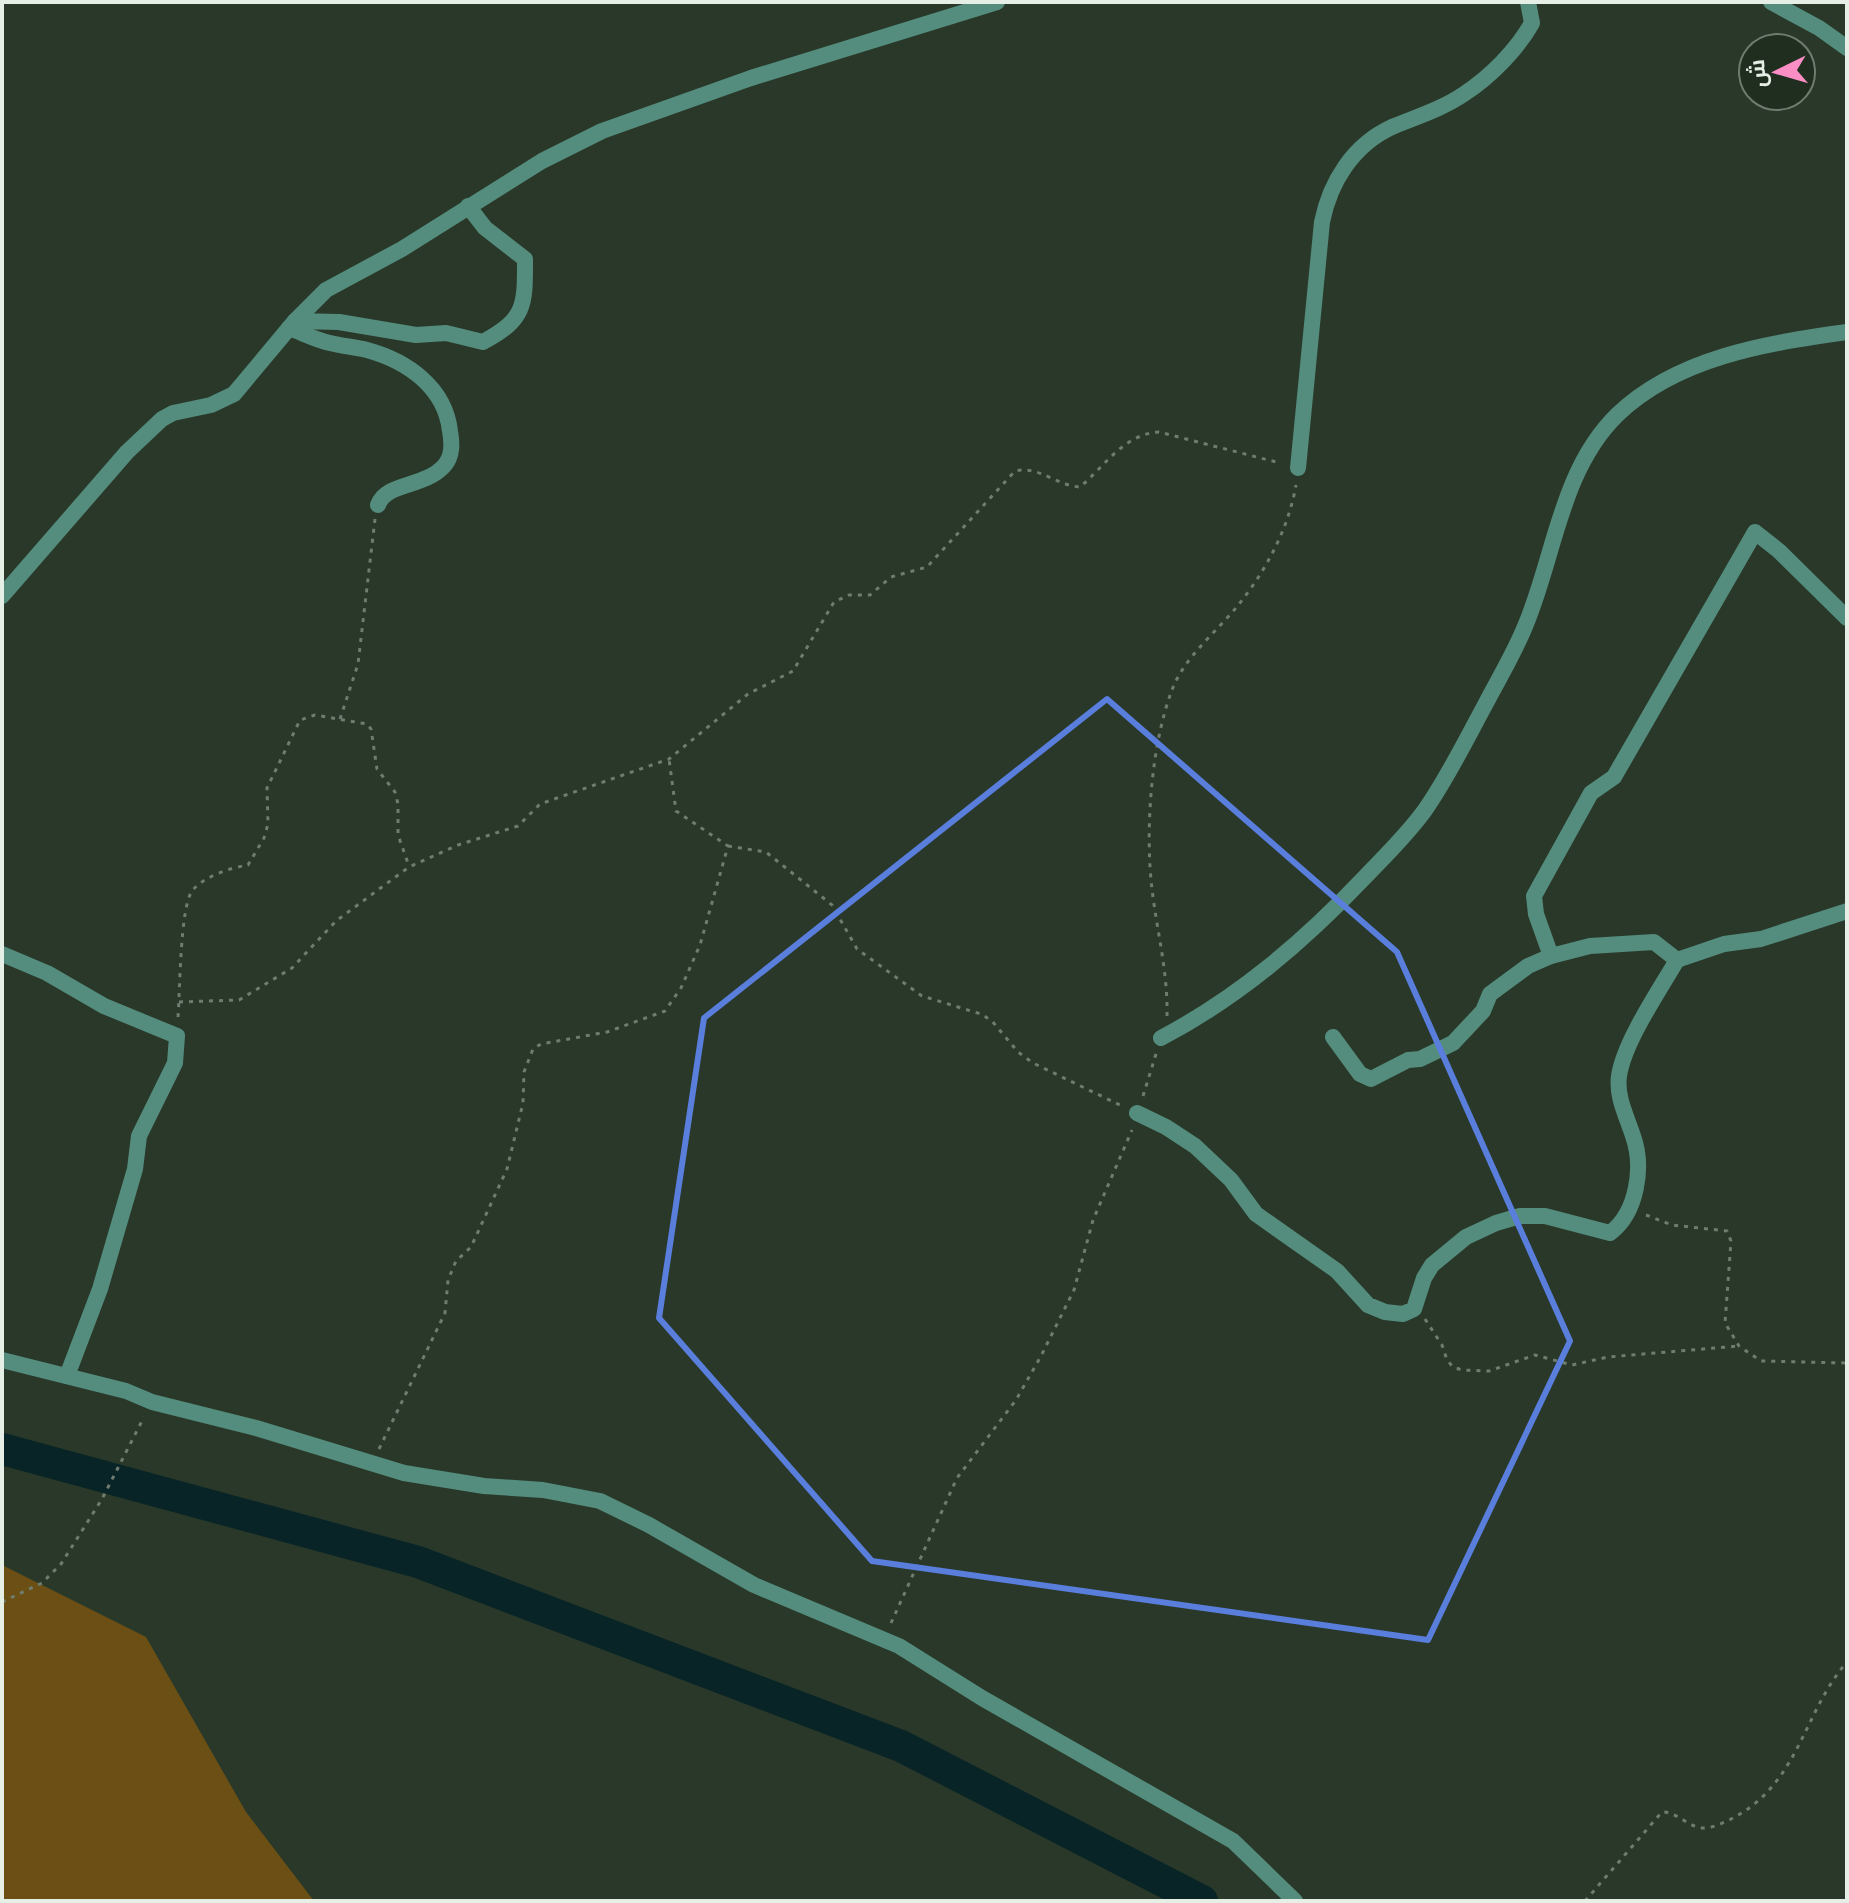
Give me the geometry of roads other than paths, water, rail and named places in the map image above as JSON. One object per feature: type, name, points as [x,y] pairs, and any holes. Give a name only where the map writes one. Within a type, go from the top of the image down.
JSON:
[{"type":"street","points":[[2,596],[152,427],[173,413],[211,405],[234,394],[292,324],[326,290],[402,249],[542,161],[602,131],[751,78],[997,2]]},
{"type":"street","points":[[1298,468],[1322,222],[1328,195],[1347,164],[1377,135],[1465,94],[1512,51],[1532,23],[1528,2]]},
{"type":"street","points":[[1771,2],[1819,28],[1847,48]]},
{"type":"street","points":[[292,324],[339,322],[416,335],[446,333],[483,342],[502,331],[523,307],[525,259],[485,228],[468,206]]},
{"type":"street","points":[[292,324],[329,343],[367,350],[403,364],[422,377],[438,396],[449,420],[452,448],[446,465],[419,483],[387,491],[378,505]]},
{"type":"street","points":[[1161,1038],[1220,1003],[1298,944],[1401,840],[1424,810],[1443,781],[1527,623],[1578,470],[1592,443],[1616,416],[1659,384],[1728,356],[1777,342],[1847,332]]},
{"type":"street","points":[[1551,956],[1536,914],[1534,896],[1591,793],[1614,777],[1755,532],[1779,551],[1847,618]]},
{"type":"street","points":[[1137,1113],[1166,1127],[1205,1154],[1240,1190],[1256,1214],[1337,1271],[1368,1305],[1391,1314],[1408,1313],[1414,1309],[1424,1278],[1432,1265],[1459,1242],[1482,1229],[1507,1219],[1533,1215],[1559,1218],[1610,1233],[1623,1221],[1630,1209],[1638,1158],[1618,1079],[1640,1025],[1677,960],[1724,944],[1761,939],[1847,911]]},
{"type":"street","points":[[1333,1037],[1360,1074],[1371,1079],[1382,1071],[1408,1060],[1420,1059],[1453,1043],[1483,1011],[1490,994],[1528,966],[1551,956],[1590,946],[1654,942],[1677,960]]},
{"type":"street","points":[[2,954],[47,973],[104,1006],[177,1036],[175,1063],[139,1136],[135,1169],[100,1289],[67,1376]]},
{"type":"street","points":[[2,1360],[126,1391],[152,1402],[256,1428],[404,1473],[484,1486],[543,1490],[600,1501],[754,1585],[884,1639],[1233,1841],[1295,1901]]},
{"type":"waterway","points":[[2,1449],[418,1562],[901,1746],[1202,1901]]}]
